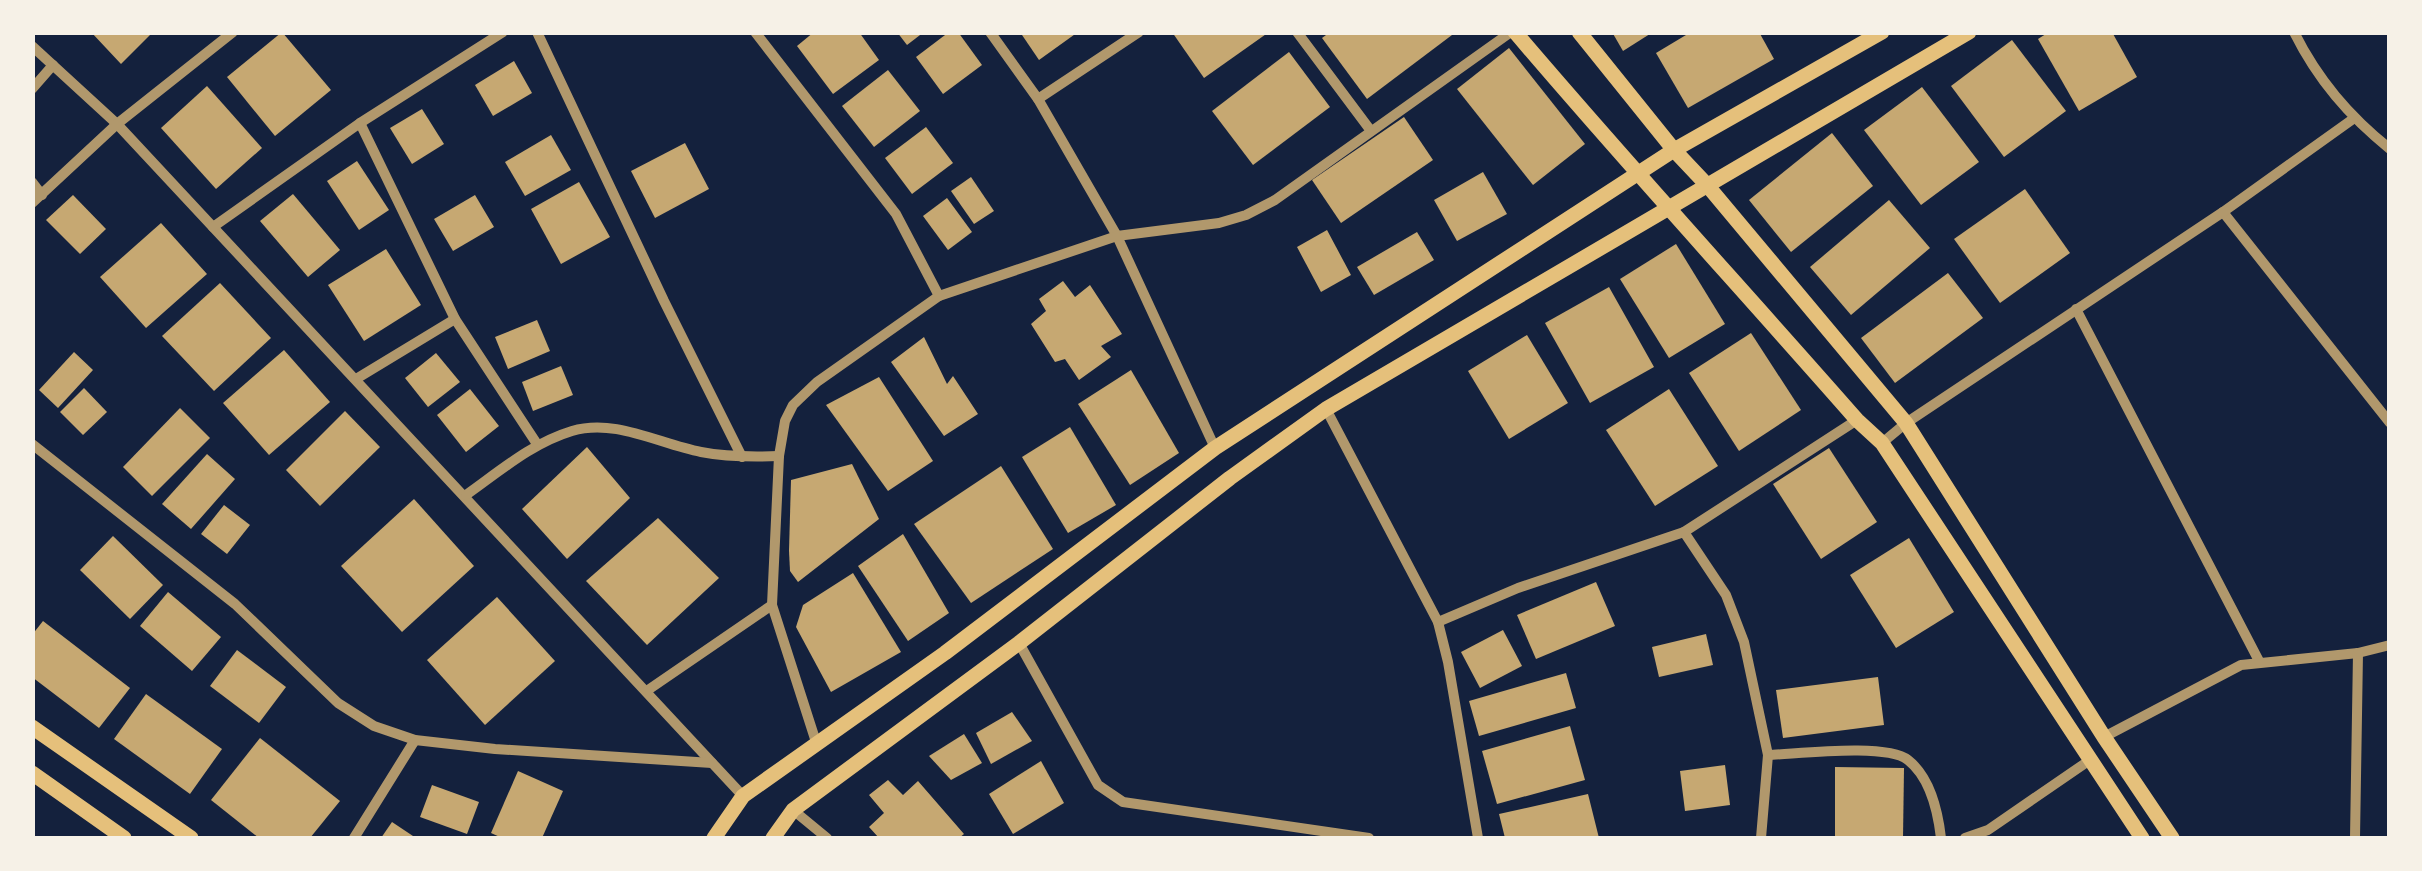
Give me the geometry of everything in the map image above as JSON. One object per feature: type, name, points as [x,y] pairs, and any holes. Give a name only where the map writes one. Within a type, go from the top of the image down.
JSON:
[{"type":"main road","points":[[1513,32],[1636,174],[1672,208],[1857,420],[1882,443],[2142,838]]},
{"type":"main road","points":[[1579,32],[1906,423],[2172,838]]},
{"type":"main road","points":[[714,838],[744,796],[945,653],[1216,448],[1674,150],[1882,32]]},
{"type":"main road","points":[[772,838],[793,810],[1018,643],[1230,478],[1326,410],[1969,32]]},
{"type":"main road","points":[[32,727],[191,838]]},
{"type":"main road","points":[[32,773],[124,838]]},
{"type":"street","points":[[32,182],[37,199],[117,124],[234,32]]},
{"type":"street","points":[[213,228],[360,122],[503,32]]},
{"type":"street","points":[[537,32],[742,457]]},
{"type":"street","points":[[755,32],[896,214],[939,296]]},
{"type":"street","points":[[990,32],[1038,99],[1117,236],[1216,448]]},
{"type":"street","points":[[1038,99],[1140,32]]},
{"type":"street","points":[[1297,32],[1371,130]]},
{"type":"street","points":[[816,742],[772,605],[778,456],[793,405],[817,382],[939,296],[1117,236],[1218,223],[1276,200],[1513,32]]},
{"type":"street","points":[[2294,32],[2323,82],[2353,120],[2390,150]]},
{"type":"street","points":[[32,46],[117,124],[744,796]]},
{"type":"street","points":[[32,89],[53,65]]},
{"type":"street","points":[[1882,443],[2353,120]]},
{"type":"street","points":[[360,122],[455,319],[536,444]]},
{"type":"street","points":[[2223,212],[2390,422]]},
{"type":"street","points":[[2076,309],[2259,661]]},
{"type":"street","points":[[356,379],[455,319]]},
{"type":"street","points":[[1326,410],[1438,622],[1478,838]]},
{"type":"street","points":[[1438,622],[1518,588],[1684,532],[1857,420]]},
{"type":"street","points":[[466,496],[536,444],[575,430],[610,428],[701,452],[778,456]]},
{"type":"street","points":[[32,444],[235,604],[338,704],[374,726],[415,740],[495,749],[712,763]]},
{"type":"street","points":[[1684,532],[1726,595],[1744,642],[1768,755],[1760,838]]},
{"type":"street","points":[[648,690],[772,605]]},
{"type":"street","points":[[1018,643],[1098,785],[1123,802],[1369,838]]},
{"type":"street","points":[[2104,737],[2241,665],[2358,653],[2390,644]]},
{"type":"street","points":[[2355,838],[2358,653]]},
{"type":"street","points":[[354,838],[415,740]]},
{"type":"street","points":[[1768,755],[1882,752],[1907,758],[1925,780],[1938,813],[1941,838]]},
{"type":"street","points":[[1965,838],[1988,830],[2090,760]]},
{"type":"street","points":[[793,810],[827,838]]},
{"type":"building","points":[[91,32],[153,32],[121,64]]},
{"type":"building","points":[[282,32],[331,90],[275,136],[227,77]]},
{"type":"building","points":[[814,32],[859,32],[879,60],[833,94],[797,46]]},
{"type":"building","points":[[897,32],[924,32],[907,45]]},
{"type":"building","points":[[949,32],[958,32],[982,65],[943,94],[916,57]]},
{"type":"building","points":[[1020,32],[1078,32],[1039,60]]},
{"type":"building","points":[[1172,32],[1269,32],[1204,78]]},
{"type":"building","points":[[1330,32],[1456,32],[1367,99],[1322,38]]},
{"type":"building","points":[[1612,32],[1653,32],[1623,51]]},
{"type":"building","points":[[1691,32],[1759,32],[1774,59],[1688,108],[1656,53]]},
{"type":"building","points":[[2049,32],[2112,32],[2137,77],[2079,111],[2038,39]]},
{"type":"building","points":[[2012,40],[2066,111],[2004,157],[1951,86]]},
{"type":"building","points":[[1509,48],[1585,144],[1533,185],[1457,89]]},
{"type":"building","points":[[1289,52],[1330,107],[1253,165],[1212,111]]},
{"type":"building","points":[[514,61],[532,93],[493,116],[475,85]]},
{"type":"building","points":[[888,70],[920,111],[874,147],[842,106]]},
{"type":"building","points":[[207,86],[262,148],[216,189],[161,128]]},
{"type":"building","points":[[1922,87],[1979,162],[1921,205],[1864,130]]},
{"type":"building","points":[[422,109],[444,144],[412,164],[390,128]]},
{"type":"building","points":[[1404,117],[1433,160],[1341,223],[1312,180]]},
{"type":"building","points":[[926,127],[953,163],[912,194],[885,158]]},
{"type":"building","points":[[1832,133],[1873,186],[1791,252],[1749,200]]},
{"type":"building","points":[[551,135],[571,170],[525,196],[505,162]]},
{"type":"building","points":[[685,143],[709,189],[655,218],[631,171]]},
{"type":"building","points":[[357,161],[389,210],[359,230],[327,181]]},
{"type":"building","points":[[1483,172],[1507,214],[1457,241],[1434,200]]},
{"type":"building","points":[[971,177],[994,211],[974,224],[951,191]]},
{"type":"building","points":[[579,182],[610,237],[561,264],[531,209]]},
{"type":"building","points":[[2025,189],[2070,253],[2000,303],[1954,239]]},
{"type":"building","points":[[293,194],[340,250],[308,277],[260,221]]},
{"type":"building","points":[[73,195],[106,229],[80,254],[46,220]]},
{"type":"building","points":[[475,195],[494,227],[453,251],[434,219]]},
{"type":"building","points":[[947,198],[972,232],[948,250],[923,216]]},
{"type":"building","points":[[1889,200],[1930,248],[1851,315],[1810,267]]},
{"type":"building","points":[[161,223],[207,274],[146,328],[100,277]]},
{"type":"building","points":[[1327,230],[1351,275],[1321,292],[1297,247]]},
{"type":"building","points":[[1417,232],[1434,260],[1374,295],[1357,267]]},
{"type":"building","points":[[1676,244],[1725,324],[1669,358],[1620,279]]},
{"type":"building","points":[[386,249],[421,305],[364,341],[328,285]]},
{"type":"building","points":[[1948,273],[1983,318],[1895,383],[1861,338]]},
{"type":"building","points":[[1063,281],[1075,297],[1090,285],[1122,334],[1101,346],[1111,357],[1079,380],[1065,359],[1055,362],[1031,324],[1046,311],[1039,299]]},
{"type":"building","points":[[220,283],[271,338],[214,391],[162,336]]},
{"type":"building","points":[[1609,287],[1654,367],[1590,403],[1545,323]]},
{"type":"building","points":[[537,320],[550,351],[508,369],[495,337]]},
{"type":"building","points":[[1751,333],[1801,410],[1739,451],[1689,373]]},
{"type":"building","points":[[1527,335],[1568,403],[1509,439],[1468,371]]},
{"type":"building","points":[[924,337],[947,384],[953,376],[978,414],[944,436],[891,362]]},
{"type":"building","points":[[284,350],[330,402],[269,455],[223,403]]},
{"type":"building","points":[[74,352],[93,370],[58,408],[39,390]]},
{"type":"building","points":[[436,353],[460,382],[428,407],[405,378]]},
{"type":"building","points":[[561,366],[573,395],[533,411],[522,382]]},
{"type":"building","points":[[1131,370],[1179,453],[1130,485],[1078,404]]},
{"type":"building","points":[[879,377],[933,461],[888,491],[826,405]]},
{"type":"building","points":[[84,388],[107,412],[83,435],[60,412]]},
{"type":"building","points":[[470,389],[499,426],[466,452],[437,415]]},
{"type":"building","points":[[1669,389],[1718,466],[1655,506],[1606,430]]},
{"type":"building","points":[[180,408],[210,438],[152,496],[123,467]]},
{"type":"building","points":[[345,411],[380,447],[320,506],[286,470]]},
{"type":"building","points":[[1070,427],[1116,505],[1068,533],[1022,457]]},
{"type":"building","points":[[587,447],[630,498],[567,559],[522,509]]},
{"type":"building","points":[[1829,448],[1877,522],[1821,559],[1773,484]]},
{"type":"building","points":[[207,454],[235,479],[191,529],[162,504]]},
{"type":"building","points":[[852,464],[879,519],[798,582],[790,571],[791,480]]},
{"type":"building","points":[[1001,466],[1053,549],[971,603],[914,524]]},
{"type":"building","points":[[414,499],[474,566],[402,632],[341,566]]},
{"type":"building","points":[[224,505],[250,525],[227,554],[201,534]]},
{"type":"building","points":[[658,518],[719,578],[647,645],[586,581]]},
{"type":"building","points":[[903,534],[949,613],[908,641],[858,566]]},
{"type":"building","points":[[113,536],[163,585],[130,619],[80,570]]},
{"type":"building","points":[[1909,538],[1954,612],[1896,648],[1850,575]]},
{"type":"building","points":[[853,573],[901,652],[831,692],[796,627],[803,605]]},
{"type":"building","points":[[1596,582],[1615,626],[1536,659],[1517,615]]},
{"type":"building","points":[[168,592],[221,637],[192,671],[140,626]]},
{"type":"building","points":[[497,597],[555,661],[485,725],[427,660]]},
{"type":"building","points":[[43,621],[130,688],[99,728],[32,677],[32,635]]},
{"type":"building","points":[[1503,630],[1522,666],[1480,688],[1461,652]]},
{"type":"building","points":[[1706,634],[1713,665],[1659,677],[1652,647]]},
{"type":"building","points":[[237,650],[286,687],[259,723],[210,686]]},
{"type":"building","points":[[1566,673],[1576,708],[1479,736],[1469,701]]},
{"type":"building","points":[[1878,677],[1884,725],[1783,738],[1776,690]]},
{"type":"building","points":[[146,694],[222,749],[190,794],[114,739]]},
{"type":"building","points":[[1012,712],[1032,741],[991,764],[976,733]]},
{"type":"building","points":[[1570,726],[1585,780],[1497,804],[1482,751]]},
{"type":"building","points":[[964,734],[982,763],[951,780],[929,756]]},
{"type":"building","points":[[260,738],[340,801],[310,838],[259,838],[211,800]]},
{"type":"building","points":[[1041,761],[1064,803],[1013,834],[989,794]]},
{"type":"building","points":[[1725,765],[1730,805],[1685,811],[1680,771]]},
{"type":"building","points":[[1835,767],[1904,768],[1903,838],[1835,838]]},
{"type":"building","points":[[518,771],[563,791],[542,838],[502,838],[491,833]]},
{"type":"building","points":[[888,780],[903,795],[918,781],[964,834],[959,838],[879,838],[869,827],[884,813],[869,795]]},
{"type":"building","points":[[432,785],[479,802],[467,834],[420,817]]},
{"type":"building","points":[[1588,794],[1599,838],[1505,838],[1499,814]]},
{"type":"building","points":[[392,822],[416,838],[381,838]]}]
